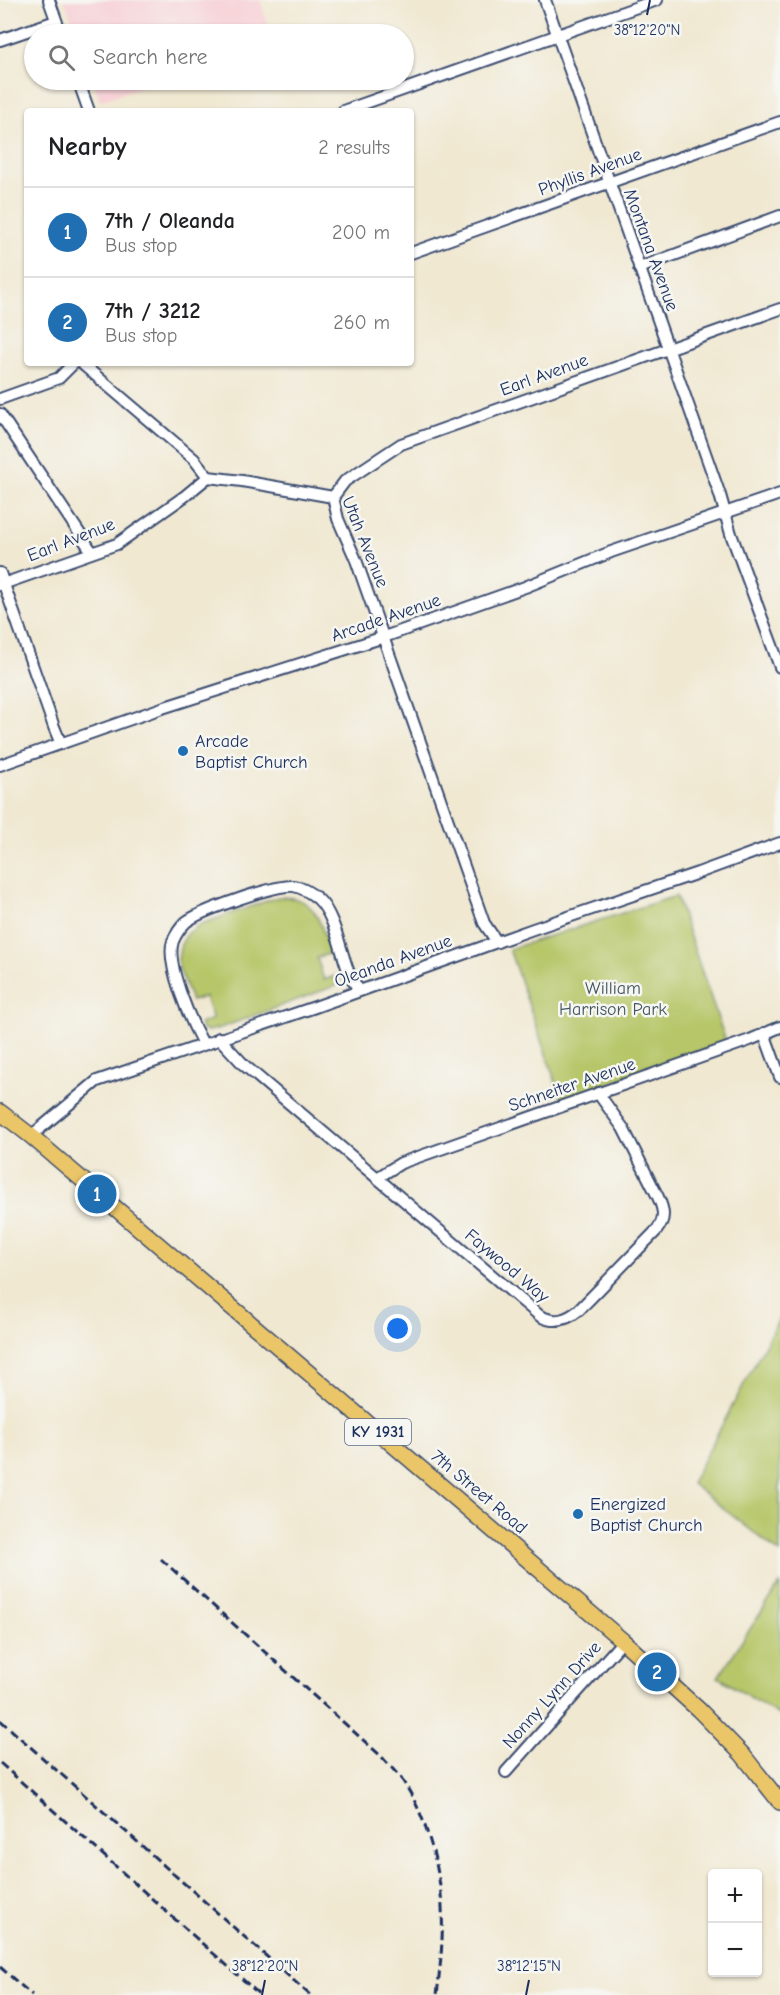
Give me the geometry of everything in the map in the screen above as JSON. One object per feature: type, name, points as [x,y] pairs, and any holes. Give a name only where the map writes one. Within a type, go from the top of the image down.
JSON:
[{"type":"main road","name":"7th Street Road","points":[[0,1112],[623,1641],[699,1710],[742,1754],[780,1803]]},
{"type":"street","points":[[50,0],[57,24]]},
{"type":"street","name":"Montana Avenue","points":[[545,0],[780,667]]},
{"type":"street","points":[[414,86],[657,0]]},
{"type":"street","points":[[47,24],[56,21]]},
{"type":"street","points":[[0,40],[24,32]]},
{"type":"street","points":[[82,90],[88,108]]},
{"type":"street","points":[[351,108],[402,90]]},
{"type":"street","name":"Phyllis Avenue","points":[[414,252],[780,122]]},
{"type":"street","points":[[639,268],[780,216]]},
{"type":"street","name":"Earl Avenue","points":[[333,497],[345,481],[401,444],[780,309]]},
{"type":"street","points":[[0,399],[59,378],[71,366]]},
{"type":"street","points":[[85,366],[194,459],[208,477]]},
{"type":"street","points":[[0,414],[92,552]]},
{"type":"street","name":"Earl Avenue","points":[[1,580],[117,544],[208,477]]},
{"type":"street","name":"Utah Avenue","points":[[208,477],[333,497],[338,519],[356,560],[384,637],[484,923],[497,942]]},
{"type":"street","name":"Arcade Avenue","points":[[0,765],[241,682],[384,637],[525,587],[610,552],[780,494]]},
{"type":"street","points":[[1,580],[61,744]]},
{"type":"street","name":"Oleanda Avenue","points":[[31,1136],[97,1081],[315,1007],[780,843]]},
{"type":"street","points":[[203,1044],[192,1025],[171,962],[173,940],[179,929],[192,918],[273,888],[293,886],[309,892],[319,901],[330,918],[348,973],[358,990]]},
{"type":"street","name":"Schneiter Avenue","points":[[377,1178],[401,1163],[780,1027]]},
{"type":"street","points":[[764,1033],[780,1077]]},
{"type":"street","name":"Faywood Way","points":[[219,1038],[244,1065],[547,1320],[564,1320],[571,1317],[657,1231],[663,1219],[663,1207],[633,1148],[613,1112],[598,1093]]},
{"type":"street","name":"Nonny Lynn Drive","points":[[506,1772],[623,1641]]},
{"type":"shaded area","points":[[64,0],[260,0],[268,24],[73,24]]},
{"type":"shaded area","points":[[96,90],[131,90],[100,101]]},
{"type":"green space","name":"William Harrison Park","points":[[676,896],[726,1042],[562,1100],[509,949]]},
{"type":"green space","points":[[278,897],[301,901],[315,913],[330,953],[317,958],[324,980],[338,975],[338,985],[220,1028],[202,1030],[200,1024],[213,1019],[205,997],[191,1001],[179,968],[178,958],[181,944],[187,934],[201,924]]},
{"type":"green space","points":[[780,1317],[780,1553],[691,1483]]},
{"type":"green space","points":[[780,1584],[780,1716],[718,1677]]},
{"type":"railway","points":[[161,1559],[381,1756],[406,1786],[426,1828],[441,1895],[442,1933],[437,1995]]},
{"type":"railway","points":[[0,1720],[310,1995]]},
{"type":"railway","points":[[0,1763],[260,1995]]},
{"type":"railway","points":[[0,1967],[32,1995]]},
{"type":"place","name":"Arcade Baptist Church","points":[[183,751]]},
{"type":"place","name":"7th / Oleanda","points":[[97,1194]]},
{"type":"place","name":"Energized Baptist Church","points":[[578,1514]]},
{"type":"place","name":"7th / 3212","points":[[657,1672]]}]
